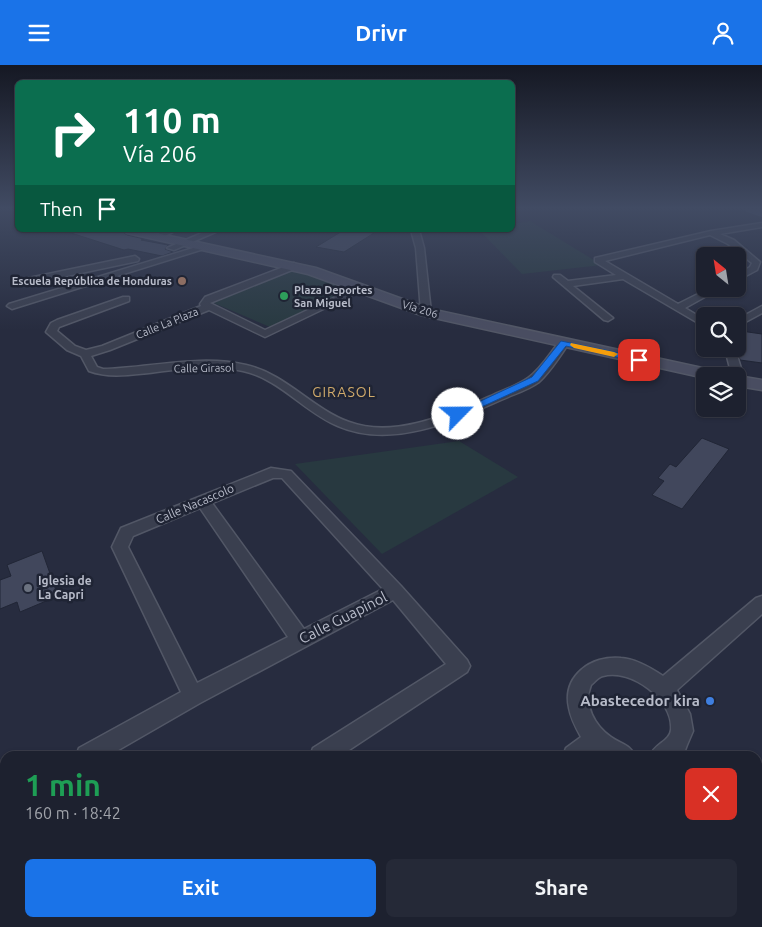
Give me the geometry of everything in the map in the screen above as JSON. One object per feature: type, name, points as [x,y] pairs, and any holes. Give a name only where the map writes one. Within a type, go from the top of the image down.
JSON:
[{"type":"main road","name":"Vía 206","points":[[216,249],[294,266],[426,312],[696,372]]},
{"type":"main road","points":[[746,382],[762,385]]},
{"type":"street","points":[[24,282],[153,256],[168,249]]},
{"type":"street","points":[[12,305],[199,249]]},
{"type":"street","points":[[420,249],[426,312]]},
{"type":"street","points":[[643,249],[598,260],[696,318]]},
{"type":"street","points":[[741,249],[759,262],[754,268],[746,272]]},
{"type":"street","name":"Calle La Plaza","points":[[85,354],[106,349],[209,306],[206,304],[208,299],[294,266]]},
{"type":"street","points":[[566,284],[625,276]]},
{"type":"street","points":[[556,277],[608,318]]},
{"type":"street","points":[[209,306],[265,333],[360,289]]},
{"type":"street","points":[[679,307],[699,297]]},
{"type":"street","name":"Calle Girasol","points":[[126,299],[61,322],[52,328],[51,332],[71,348],[85,354],[93,369],[102,372],[211,365],[244,367],[263,373],[285,385],[329,417],[350,427],[363,430],[407,430],[470,409],[535,379],[564,343]]},
{"type":"street","points":[[746,318],[762,309]]},
{"type":"street","name":"Calle Nacascolo","points":[[193,697],[120,547],[127,532],[271,473],[286,474],[395,591]]},
{"type":"street","points":[[202,501],[300,639]]},
{"type":"street","name":"Calle Guapinol","points":[[96,751],[300,639],[395,591],[460,666],[330,751]]},
{"type":"street","points":[[664,688],[762,603]]},
{"type":"street","points":[[613,751],[596,739],[584,724],[578,709],[577,695],[582,682],[590,672],[603,667],[618,666],[634,669],[650,676],[664,688],[674,701],[681,716],[682,730],[678,743],[671,751]]},
{"type":"street","points":[[580,751],[596,739]]},
{"type":"shaded area","points":[[498,249],[576,249],[602,265],[522,274]]},
{"type":"shaded area","name":"Plaza Deportes San Miguel","points":[[295,269],[351,289],[270,327],[214,303]]},
{"type":"shaded area","points":[[459,441],[518,477],[382,554],[295,464]]},
{"type":"building","points":[[129,249],[166,249],[173,252],[162,256]]},
{"type":"building","points":[[328,249],[348,249],[344,252]]},
{"type":"building","points":[[746,332],[762,334],[762,363],[740,360],[739,357],[746,357]]},
{"type":"building","points":[[702,438],[729,449],[682,509],[652,495],[664,481],[658,478],[670,464],[676,467]]},
{"type":"building","name":"Iglesia de La Capri","points":[[42,551],[58,596],[20,612],[17,602],[0,609],[0,580],[11,576],[7,565]]},
{"type":"slow traffic","points":[[574,345],[614,354]]},
{"type":"place","name":"Escuela República de Honduras","points":[[182,281]]},
{"type":"place","name":"Plaza Deportes San Miguel","points":[[284,296]]},
{"type":"place","name":"Iglesia de La Capri","points":[[28,588]]},
{"type":"place","name":"Abastecedor kira","points":[[710,701]]},
{"type":"district","name":"GIRASOL","points":[[344,392]]},
{"type":"route","points":[[458,414],[535,379],[564,343],[639,360]]}]
